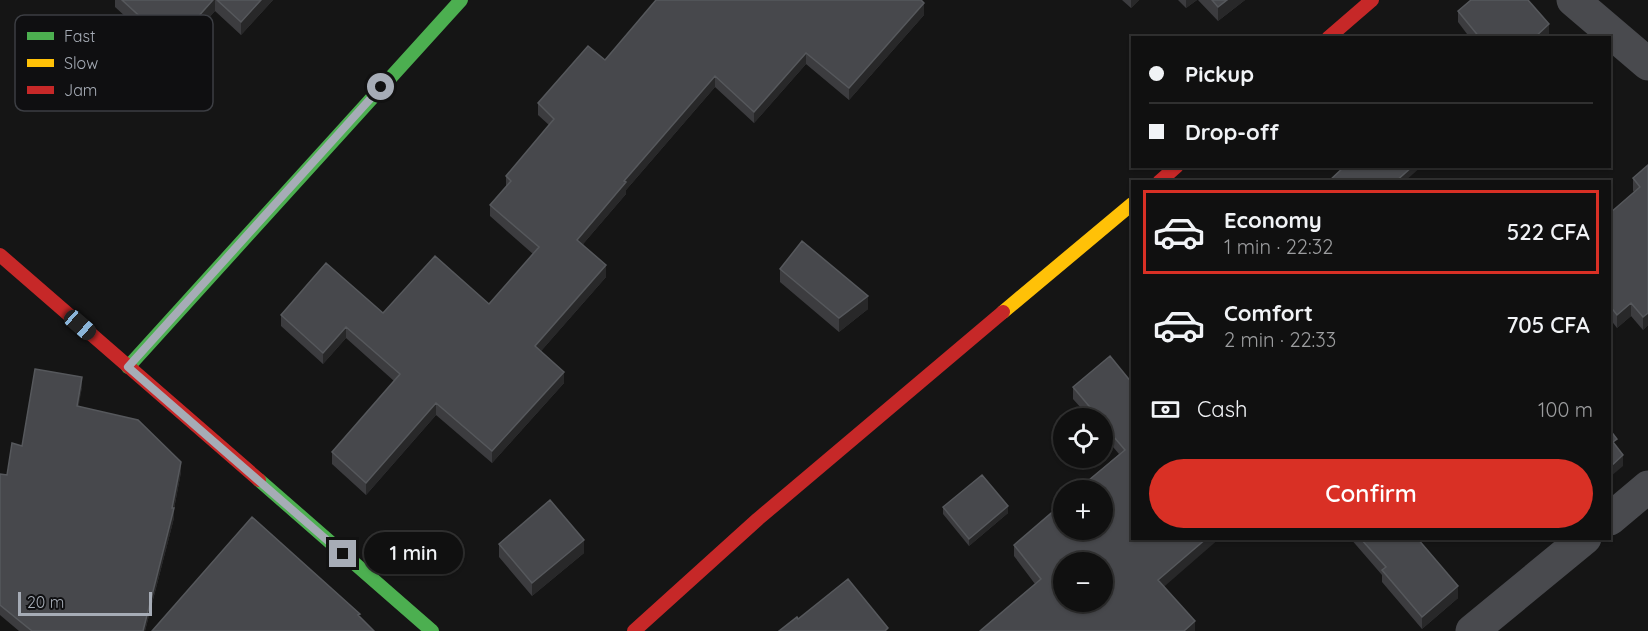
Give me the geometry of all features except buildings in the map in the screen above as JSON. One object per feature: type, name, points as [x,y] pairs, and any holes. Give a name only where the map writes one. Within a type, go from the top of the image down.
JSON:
[{"type":"street","points":[[128,367],[461,0]]},
{"type":"street","points":[[1330,36],[1372,0]]},
{"type":"street","points":[[1573,0],[1648,64]]},
{"type":"street","points":[[1161,180],[1175,168]]},
{"type":"street","points":[[634,631],[758,519],[1131,205]]},
{"type":"street","points":[[0,255],[432,631]]},
{"type":"street","points":[[1611,518],[1648,487]]},
{"type":"street","points":[[1472,631],[1583,540]]},
{"type":"traffic: fast","points":[[128,367],[461,0]]},
{"type":"traffic: fast","points":[[259,480],[432,631]]},
{"type":"traffic: slow","points":[[1003,312],[1131,205]]},
{"type":"traffic: jam","points":[[1330,36],[1372,0]]},
{"type":"traffic: jam","points":[[1161,180],[1175,168]]},
{"type":"traffic: jam","points":[[0,255],[259,480]]},
{"type":"traffic: jam","points":[[634,631],[758,519],[1003,312]]},
{"type":"route","points":[[343,554],[128,367],[381,87]]}]
